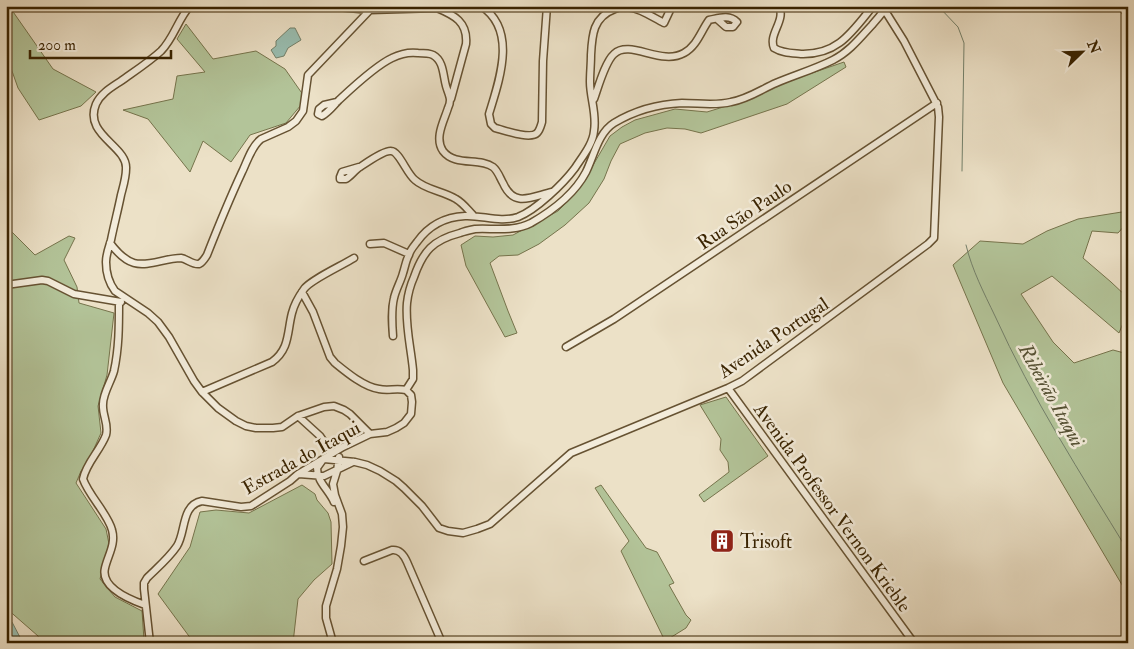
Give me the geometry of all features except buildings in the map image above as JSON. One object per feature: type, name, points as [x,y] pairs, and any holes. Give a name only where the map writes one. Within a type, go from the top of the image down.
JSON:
[{"type":"highway","points":[[1124,6],[1128,13]]},
{"type":"street","points":[[190,6],[163,49],[102,95],[96,104],[94,114],[100,133],[123,156],[127,166],[106,254],[106,272],[111,286],[115,291],[158,322],[202,392],[228,416],[246,426],[273,428],[282,427],[298,416],[324,407],[334,406],[350,414],[370,434]]},
{"type":"street","points":[[328,6],[366,9],[440,7],[457,18],[465,29],[467,37],[451,101],[440,134],[439,140],[444,151],[447,155],[468,162],[491,166],[496,170],[506,191],[515,198],[526,198],[553,191]]},
{"type":"street","points":[[481,6],[496,20],[503,47],[502,70],[489,114],[490,121],[495,128],[529,136],[536,134],[542,122],[543,61],[547,6]]},
{"type":"street","points":[[393,336],[392,309],[394,298],[409,254],[421,235],[435,224],[451,218],[473,215],[500,219],[516,218],[537,205],[563,183],[572,171],[593,136],[595,125],[590,84],[592,41],[600,18],[612,10],[627,7],[636,8],[664,23],[672,6]]},
{"type":"street","points":[[779,6],[781,16],[772,41],[774,48],[783,52],[810,54],[838,45],[854,30],[873,6]]},
{"type":"street","points":[[302,292],[313,312],[330,357],[335,362],[370,387],[379,390],[398,388],[406,390],[413,379],[414,370],[407,318],[409,290],[418,265],[428,250],[438,241],[474,229],[504,229],[529,224],[563,200],[576,187],[603,134],[614,123],[641,111],[664,104],[731,102],[754,94],[841,55],[852,47],[884,7]]},
{"type":"street","name":"Avenida Portugal","points":[[324,459],[355,462],[374,468],[396,481],[422,506],[439,528],[463,533],[490,524],[571,453],[742,381],[932,241],[934,238],[939,117],[936,103],[884,7]]},
{"type":"street","points":[[110,243],[120,254],[137,264],[181,258],[200,264],[207,255],[232,192],[258,142],[296,121],[303,111],[308,75],[366,9]]},
{"type":"street","points":[[593,100],[614,53],[627,49],[661,57],[677,56],[692,48],[709,20],[717,19]]},
{"type":"street","points":[[337,102],[393,57],[415,52],[428,53],[438,58],[441,62],[445,84],[451,101]]},
{"type":"street","name":"Rua São Paulo","points":[[566,347],[614,318],[936,103]]},
{"type":"street","points":[[359,167],[388,151],[393,152],[416,181],[455,198],[473,215]]},
{"type":"street","points":[[370,244],[384,243],[409,254]]},
{"type":"street","points":[[202,392],[272,362],[278,357],[286,344],[295,305],[306,286],[354,258]]},
{"type":"street","points":[[6,285],[42,280],[74,294],[119,302],[130,302]]},
{"type":"street","points":[[119,302],[118,352],[113,374],[102,404],[107,425],[106,432],[99,448],[86,468],[83,479],[112,530],[112,547],[105,568],[106,578],[120,594],[145,605],[150,643]]},
{"type":"street","name":"Avenida Professor Vernon Krieble","points":[[728,388],[914,643]]},
{"type":"street","name":"Estrada do Itaqui","points":[[145,605],[145,580],[177,546],[187,512],[194,503],[202,500],[241,507],[251,506],[298,474],[343,447],[370,434],[387,432],[404,423],[411,414],[412,402],[406,390]]},
{"type":"street","points":[[298,416],[320,436],[332,453]]},
{"type":"street","points":[[333,643],[326,618],[326,606],[337,569],[341,546],[342,514],[333,484],[343,447]]},
{"type":"street","points":[[324,459],[317,468],[318,476],[324,488],[331,496],[343,527]]},
{"type":"street","points":[[298,474],[324,476],[355,462]]},
{"type":"street","points":[[364,561],[395,549],[405,557],[442,643]]},
{"type":"green space","points":[[6,6],[9,6],[53,69],[96,92],[81,106],[39,120],[18,88],[6,54]]},
{"type":"green space","points":[[186,24],[213,59],[256,51],[285,69],[306,99],[286,123],[250,135],[231,162],[203,141],[190,172],[148,119],[123,110],[173,99],[177,76],[205,72],[177,39]]},
{"type":"green space","points":[[844,62],[846,67],[787,104],[701,133],[685,129],[667,128],[645,133],[620,144],[604,179],[589,203],[565,225],[539,244],[518,255],[499,256],[490,263],[517,333],[505,337],[466,266],[461,245],[475,236],[513,235],[558,211],[572,197],[585,179],[610,136],[635,120],[675,109],[707,112],[746,100],[786,82]]},
{"type":"green space","points":[[1128,211],[1126,224],[1118,233],[1092,231],[1083,258],[1128,298],[1128,311],[1119,333],[1052,276],[1021,294],[1053,342],[1074,363],[1113,350],[1128,354],[1128,595],[1003,383],[953,265],[980,241],[1023,244],[1047,231],[1078,219]]},
{"type":"green space","points":[[6,228],[35,255],[69,236],[75,238],[64,260],[77,287],[79,303],[114,313],[107,375],[98,406],[101,433],[76,483],[106,529],[109,544],[100,579],[115,597],[142,611],[144,640],[142,643],[41,643],[38,636],[6,608]]},
{"type":"green space","points":[[726,397],[768,456],[704,502],[699,495],[729,472],[728,462],[720,450],[721,439],[700,405]]},
{"type":"green space","points":[[302,485],[315,494],[317,500],[328,513],[331,522],[332,564],[314,580],[298,599],[293,643],[194,643],[158,594],[190,547],[200,512],[216,510],[249,513]]},
{"type":"green space","points":[[601,485],[646,548],[657,552],[674,583],[669,585],[686,615],[691,620],[686,628],[665,641],[621,551],[629,541],[595,488]]},
{"type":"water","points":[[290,28],[295,28],[301,40],[288,48],[284,56],[276,58],[271,50],[276,46],[276,41]]},
{"type":"water","points":[[6,619],[12,622],[23,643],[6,643]]},
{"type":"waterway","name":"Ribeirão Itaqui","points":[[938,6],[958,27],[964,43],[962,171]]},
{"type":"waterway","name":"Ribeirão Itaqui","points":[[966,245],[979,281],[1009,346],[1058,435],[1128,551]]},
{"type":"place","name":"Trisoft","points":[[722,541]]}]
